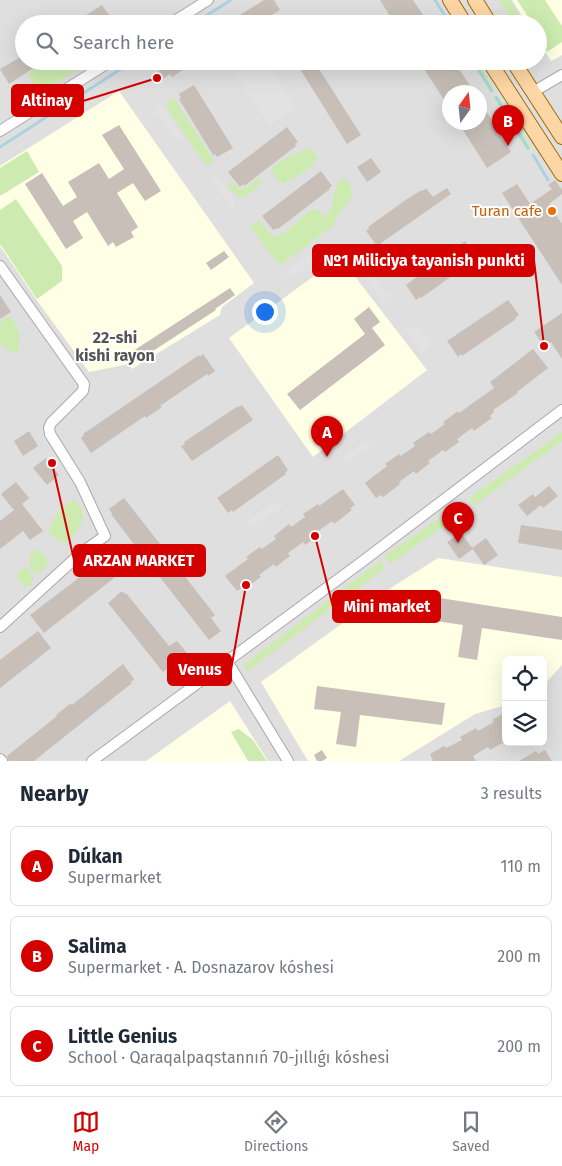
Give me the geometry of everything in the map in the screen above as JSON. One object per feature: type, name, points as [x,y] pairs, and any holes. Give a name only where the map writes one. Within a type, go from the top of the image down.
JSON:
[{"type":"main road","points":[[450,0],[459,15]]},
{"type":"main road","points":[[475,0],[484,15]]},
{"type":"main road","points":[[495,70],[562,174]]},
{"type":"main road","points":[[519,70],[562,137]]},
{"type":"street","points":[[184,15],[208,0]]},
{"type":"street","points":[[0,131],[97,70]]},
{"type":"street","points":[[533,92],[562,75]]},
{"type":"street","points":[[0,266],[84,384],[83,391],[51,423],[49,428],[50,434],[80,482],[105,536],[81,553],[0,627]]},
{"type":"street","points":[[92,761],[359,564],[562,410]]},
{"type":"street","points":[[227,662],[288,761]]},
{"type":"shaded area","points":[[0,0],[562,0],[562,761],[0,761]]},
{"type":"shaded area","points":[[512,0],[562,0],[562,55],[551,61],[547,55],[547,15],[521,15]]},
{"type":"shaded area","points":[[242,70],[272,70],[296,107],[269,125],[235,75]]},
{"type":"shaded area","points":[[119,91],[254,283],[222,307],[220,315],[132,369],[129,364],[89,372],[0,246],[0,166]]},
{"type":"shaded area","points":[[160,105],[184,139],[176,139],[157,113]]},
{"type":"shaded area","points":[[210,177],[220,180],[235,201],[232,209]]},
{"type":"shaded area","points":[[313,250],[315,259],[293,277],[283,274]]},
{"type":"shaded area","points":[[340,257],[427,370],[313,457],[229,338]]},
{"type":"shaded area","points":[[370,272],[386,293],[385,303],[364,277]]},
{"type":"shaded area","points":[[419,327],[433,344],[422,352],[404,328]]},
{"type":"shaded area","points":[[365,442],[373,444],[345,463],[342,458]]},
{"type":"shaded area","points":[[274,503],[284,505],[252,527],[248,520]]},
{"type":"shaded area","points":[[438,558],[562,577],[562,665],[547,682],[547,656],[502,656],[502,706],[475,714],[399,761],[308,761],[261,682],[394,586]]},
{"type":"shaded area","points":[[230,701],[268,761],[146,761]]},
{"type":"green space","points":[[499,0],[510,0],[519,15],[508,15]]},
{"type":"green space","points":[[517,0],[545,0],[562,26],[562,42],[547,52],[547,15],[527,15]]},
{"type":"green space","points":[[35,70],[77,70],[39,94],[28,74]]},
{"type":"green space","points":[[476,70],[482,70],[494,89],[489,92],[487,85],[485,85]]},
{"type":"green space","points":[[498,96],[532,148],[527,151],[493,99]]},
{"type":"green space","points":[[174,98],[214,161],[209,165],[204,163],[166,107],[167,103]]},
{"type":"green space","points":[[308,148],[314,151],[317,159],[306,171],[282,183],[275,177],[271,169],[275,165]]},
{"type":"green space","points":[[27,151],[39,172],[0,196],[0,168]]},
{"type":"green space","points":[[258,178],[263,180],[251,193],[240,198],[228,185],[231,181],[241,189],[248,187]]},
{"type":"green space","points":[[345,178],[351,187],[352,197],[337,216],[334,225],[279,266],[250,226],[259,220],[273,237],[286,232],[311,211],[317,209],[326,217],[332,207],[336,187]]},
{"type":"green space","points":[[16,199],[62,266],[62,281],[37,299],[0,244],[0,210]]},
{"type":"green space","points":[[10,316],[16,325],[20,338],[17,353],[11,353],[0,343],[0,322]]},
{"type":"green space","points":[[562,432],[562,441],[475,505],[469,498]]},
{"type":"green space","points":[[75,500],[82,512],[82,522],[69,542],[59,541],[48,532],[61,508]]},
{"type":"green space","points":[[463,502],[469,509],[390,564],[384,556]]},
{"type":"green space","points":[[36,549],[41,551],[49,563],[41,572],[35,574],[29,563],[30,555]]},
{"type":"green space","points":[[380,561],[385,568],[248,671],[243,665]]},
{"type":"green space","points":[[25,567],[28,568],[33,576],[33,580],[30,586],[25,587],[17,577],[17,573]]},
{"type":"green space","points":[[239,729],[253,740],[267,761],[248,761],[231,732]]},
{"type":"building","points":[[264,0],[274,0],[280,10],[272,15],[240,15]]},
{"type":"building","points":[[380,0],[413,0],[423,15],[389,15]]},
{"type":"building","points":[[102,5],[109,15],[86,15]]},
{"type":"building","points":[[15,60],[15,70],[30,70],[9,84],[0,69]]},
{"type":"building","points":[[161,70],[183,70],[172,77],[170,74],[157,83],[152,76]]},
{"type":"building","points":[[301,70],[320,70],[361,135],[347,144]]},
{"type":"building","points":[[425,70],[460,70],[469,85],[442,85],[442,97]]},
{"type":"building","points":[[194,85],[233,148],[217,157],[215,154],[213,155],[179,99],[181,98],[179,94]]},
{"type":"building","points":[[487,113],[511,152],[487,168],[463,130],[487,130]]},
{"type":"building","points":[[119,125],[161,191],[145,201],[133,183],[117,193],[138,227],[131,232],[134,237],[116,247],[113,242],[108,246],[87,212],[73,221],[83,238],[66,249],[25,184],[42,173],[63,206],[77,197],[68,182],[99,163],[109,179],[124,169],[102,135]]},
{"type":"building","points":[[287,127],[298,142],[295,144],[296,146],[244,186],[243,184],[240,187],[228,172]]},
{"type":"building","points":[[371,158],[381,172],[367,182],[357,167]]},
{"type":"building","points":[[321,171],[332,186],[330,189],[278,229],[273,230],[262,216]]},
{"type":"building","points":[[555,180],[562,190],[562,194],[549,204],[562,224],[562,285],[502,193],[517,184],[530,204],[552,189],[548,185]]},
{"type":"building","points":[[426,188],[433,197],[447,188],[451,194],[377,246],[366,231],[369,229],[368,227]]},
{"type":"building","points":[[465,241],[476,256],[474,260],[416,300],[406,285]]},
{"type":"building","points":[[224,251],[229,257],[211,270],[206,263]]},
{"type":"building","points":[[230,288],[235,295],[216,310],[136,362],[130,353]]},
{"type":"building","points":[[0,295],[11,312],[0,319]]},
{"type":"building","points":[[508,300],[519,315],[516,319],[458,357],[447,341]]},
{"type":"building","points":[[369,307],[380,322],[372,328],[385,345],[300,410],[287,394],[365,334],[354,319]]},
{"type":"building","points":[[562,313],[562,359],[551,342],[544,346],[534,332]]},
{"type":"building","points":[[533,349],[548,368],[518,393],[493,410],[494,412],[490,416],[492,418],[474,431],[472,428],[457,439],[459,442],[445,452],[443,450],[428,461],[430,463],[416,474],[414,471],[383,497],[381,495],[376,498],[365,483],[387,466],[385,464],[399,454],[401,456],[415,446],[413,443],[429,432],[431,434],[458,411],[459,413],[494,388],[490,382]]},
{"type":"building","points":[[203,354],[215,371],[208,376],[207,374],[160,406],[162,407],[146,418],[145,416],[91,453],[81,438],[83,434]]},
{"type":"building","points":[[242,405],[253,420],[192,461],[181,446],[185,444],[184,442]]},
{"type":"building","points":[[29,431],[38,446],[23,456],[14,441]]},
{"type":"building","points":[[278,455],[288,470],[286,474],[233,512],[232,510],[228,513],[217,498]]},
{"type":"building","points":[[46,458],[59,475],[47,485],[33,468]]},
{"type":"building","points":[[16,482],[29,498],[22,504],[43,531],[30,540],[23,531],[0,549],[0,521],[14,510],[1,494]]},
{"type":"building","points":[[549,486],[558,496],[543,508],[541,505],[527,516],[518,505],[533,494],[535,497]]},
{"type":"building","points":[[343,489],[355,505],[350,508],[352,510],[334,524],[332,521],[317,532],[320,535],[305,545],[303,542],[288,553],[290,556],[276,567],[274,564],[259,575],[261,577],[243,590],[242,588],[237,591],[225,576],[248,559],[246,557],[276,539],[274,536],[289,524],[291,527],[305,517],[303,514],[318,504],[319,506]]},
{"type":"building","points":[[124,498],[177,563],[175,564],[215,615],[211,618],[221,631],[209,640],[152,567],[155,564],[147,554],[143,556],[111,514],[109,509]]},
{"type":"building","points":[[521,525],[562,531],[562,550],[518,543]]},
{"type":"building","points":[[461,533],[473,549],[459,559],[447,542]]},
{"type":"building","points":[[486,538],[498,555],[484,565],[472,548]]},
{"type":"building","points":[[101,561],[114,578],[44,633],[30,615]]},
{"type":"building","points":[[122,591],[126,593],[169,646],[177,641],[187,653],[163,672],[108,603]]},
{"type":"building","points":[[440,598],[562,617],[562,640],[482,628],[477,660],[458,657],[463,625],[436,621]]},
{"type":"building","points":[[38,631],[51,648],[0,688],[0,660]]},
{"type":"building","points":[[123,664],[134,679],[132,683],[34,761],[9,761],[7,756],[71,703],[72,705]]},
{"type":"building","points":[[317,686],[445,703],[442,725],[360,715],[356,747],[336,744],[341,712],[314,709]]},
{"type":"building","points":[[502,714],[502,743],[490,750],[488,747],[473,756],[476,761],[433,761],[430,754],[444,746],[446,748],[462,740],[460,737],[476,728],[478,731],[494,722],[492,720]]},
{"type":"building","points":[[322,750],[327,758],[317,761],[314,755]]},
{"type":"building","points":[[545,750],[552,761],[519,761],[536,751],[538,754]]},
{"type":"waterway","points":[[207,15],[231,0]]},
{"type":"waterway","points":[[435,0],[444,15]]},
{"type":"waterway","points":[[0,147],[119,70]]},
{"type":"waterway","points":[[479,70],[492,91]]},
{"type":"waterway","points":[[496,97],[528,148]]},
{"type":"waterway","points":[[533,155],[548,180]]},
{"type":"place","name":"Altinay","points":[[157,78]]},
{"type":"place","name":"Salima","points":[[508,146]]},
{"type":"place","name":"Turan cafe","points":[[552,211]]},
{"type":"place","name":"№1 Miliciya tayanish punkti","points":[[544,346]]},
{"type":"place","name":"Dúkan","points":[[327,457]]},
{"type":"place","name":"ARZAN MARKET","points":[[52,463]]},
{"type":"place","name":"Mini market","points":[[315,536]]},
{"type":"place","name":"Little Genius","points":[[458,543]]},
{"type":"place","name":"Venus","points":[[246,585]]},
{"type":"district","name":"22-shi kishi rayon","points":[[115,346]]}]
